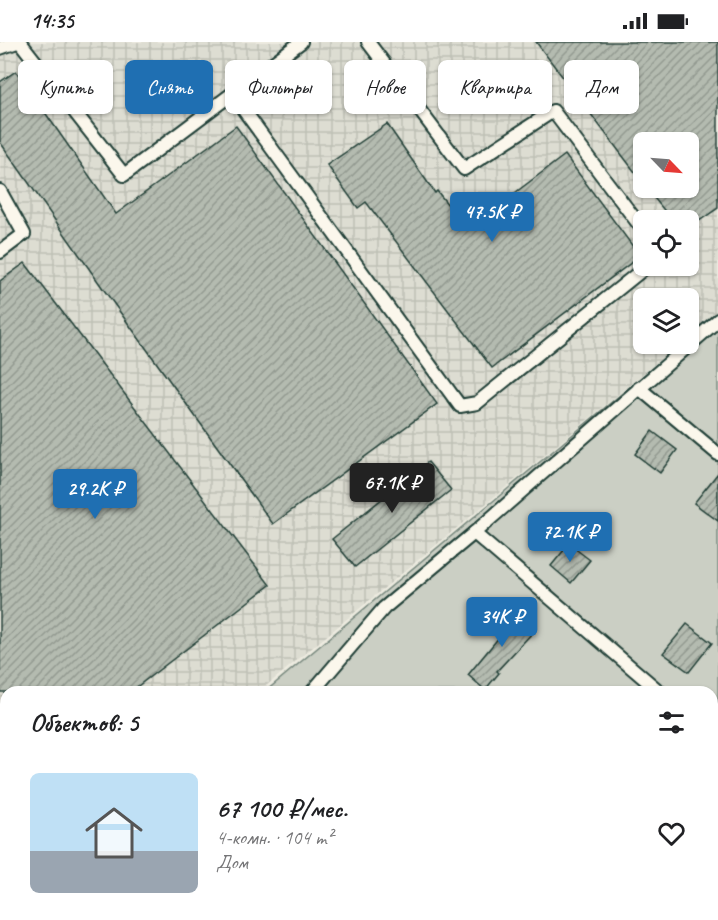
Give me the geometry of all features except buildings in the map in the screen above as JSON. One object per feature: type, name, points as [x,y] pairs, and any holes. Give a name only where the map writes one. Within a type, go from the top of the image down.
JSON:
[{"type":"lane","points":[[0,48],[19,42],[124,175],[225,99]]},
{"type":"lane","points":[[277,60],[301,42]]},
{"type":"lane","points":[[369,42],[464,169],[553,111],[633,216]]},
{"type":"lane","points":[[247,114],[460,406],[477,403],[635,276]]},
{"type":"lane","points":[[0,191],[24,234],[0,252]]},
{"type":"lane","points":[[317,686],[384,608],[474,533],[718,320]]},
{"type":"lane","points":[[639,388],[718,454]]},
{"type":"lane","points":[[474,533],[653,686]]},
{"type":"shaded area","points":[[0,42],[718,42],[718,311],[699,327],[699,288],[633,288],[633,354],[667,354],[266,686],[0,686]]},
{"type":"shaded area","points":[[718,312],[718,686],[272,686],[669,354],[699,354],[699,328]]}]
